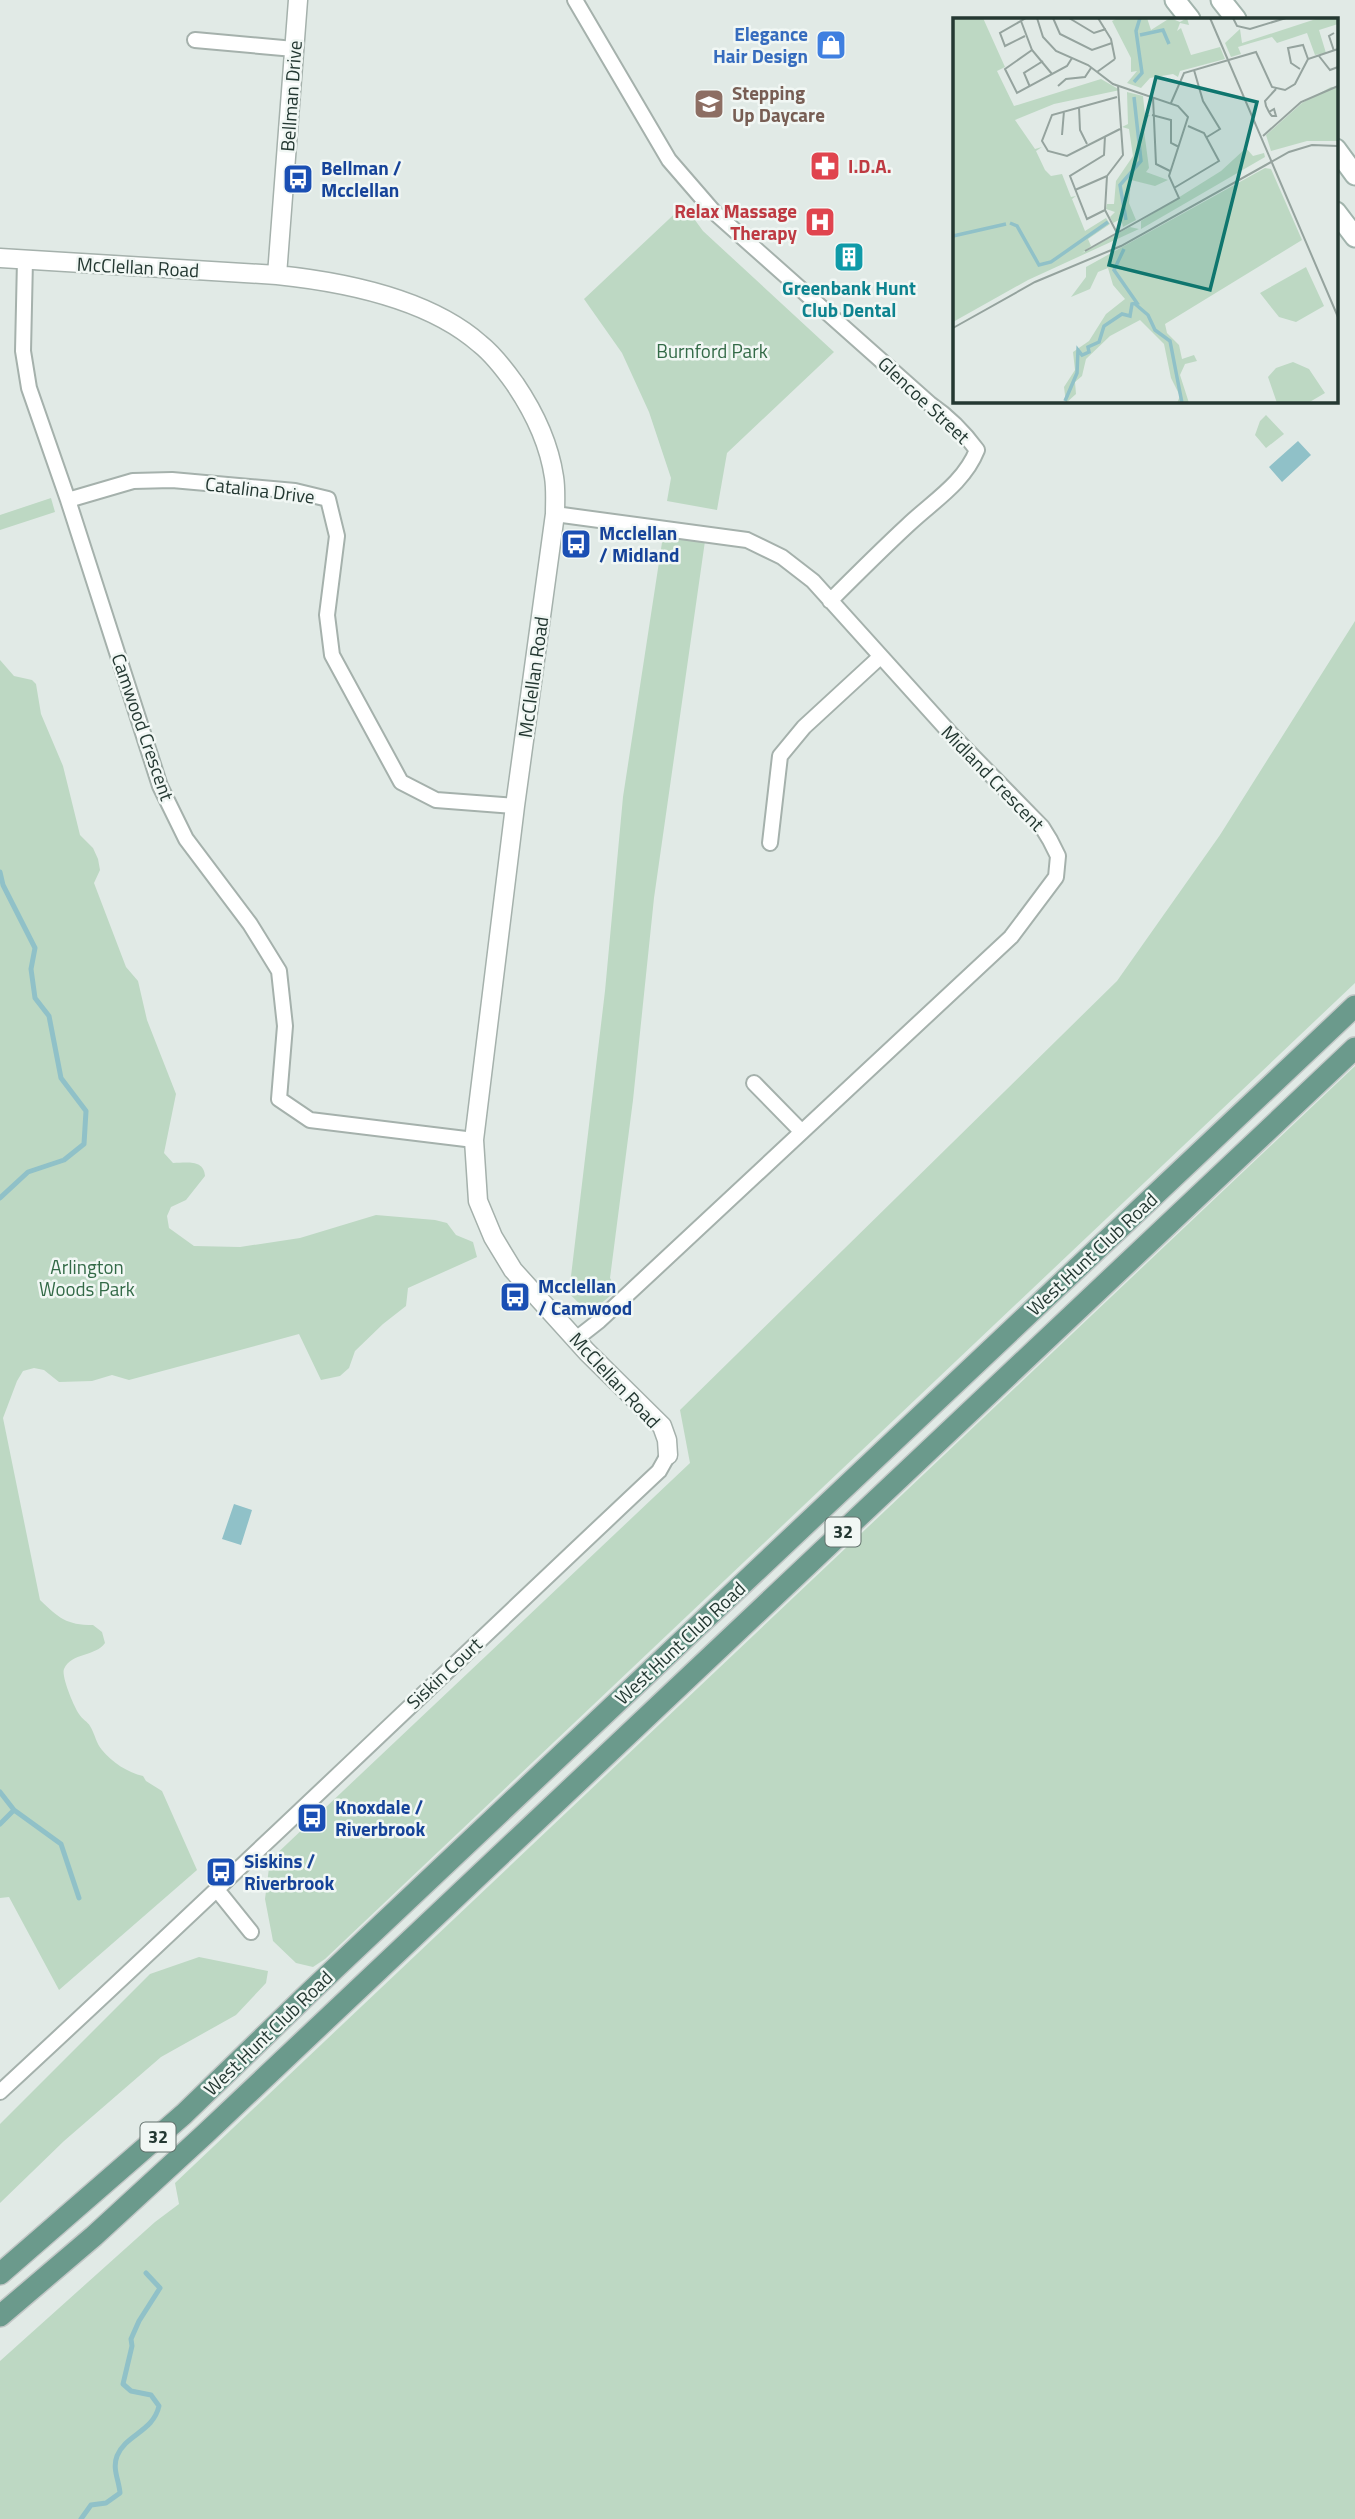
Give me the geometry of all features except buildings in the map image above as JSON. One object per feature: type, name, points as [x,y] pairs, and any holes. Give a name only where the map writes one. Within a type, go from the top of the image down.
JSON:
[{"type":"main road","points":[[1175,0],[1188,18]]},
{"type":"main road","points":[[1222,0],[1235,18]]},
{"type":"main road","points":[[1338,152],[1355,174]]},
{"type":"main road","points":[[1338,215],[1355,237]]},
{"type":"main road","name":"West Hunt Club Road","points":[[0,2274],[184,2114],[1355,1006]]},
{"type":"main road","name":"West Hunt Club Road","points":[[0,2316],[94,2236],[215,2125],[1355,1048]]},
{"type":"street","name":"Bellman Drive","points":[[277,275],[298,0]]},
{"type":"street","name":"Glencoe Street","points":[[575,0],[669,160],[694,191],[930,404],[949,417],[977,450],[971,465],[956,482],[908,524],[830,601]]},
{"type":"street","points":[[195,40],[294,49]]},
{"type":"street","name":"McClellan Road","points":[[0,258],[277,275],[315,279],[375,291],[448,320],[481,344],[529,404],[545,442],[554,478],[555,514],[515,806],[474,1140],[478,1201],[492,1237],[513,1270],[662,1426],[668,1455]]},
{"type":"street","name":"Camwood Crescent","points":[[25,260],[23,351],[29,388],[160,786],[186,839],[250,924],[279,971],[285,1026],[279,1099],[310,1120],[474,1140]]},
{"type":"street","name":"Catalina Drive","points":[[68,500],[133,481],[172,480],[295,491],[328,499],[337,536],[327,615],[332,655],[401,782],[436,800],[515,806]]},
{"type":"street","name":"Midland Crescent","points":[[555,514],[747,540],[782,557],[813,581],[951,734],[1042,827],[1058,856],[1056,877],[1012,937],[599,1321],[576,1339]]},
{"type":"street","points":[[770,843],[780,756],[804,727],[880,657]]},
{"type":"street","points":[[754,1083],[801,1131]]},
{"type":"street","name":"Siskin Court","points":[[0,2092],[218,1891],[342,1770],[659,1471],[668,1455]]},
{"type":"street","points":[[218,1891],[251,1932]]},
{"type":"green space","name":"Burnford Park","points":[[684,205],[703,231],[834,352],[727,453],[717,510],[667,501],[671,478],[649,412],[622,353],[584,299]]},
{"type":"green space","points":[[1266,415],[1284,434],[1266,448],[1255,435],[1260,421]]},
{"type":"green space","points":[[51,498],[55,512],[0,530],[0,515]]},
{"type":"green space","points":[[663,536],[705,541],[654,898],[633,1100],[610,1278],[617,1290],[598,1305],[588,1308],[569,1293],[605,991],[623,797]]},
{"type":"green space","points":[[1355,621],[1355,983],[325,1959],[313,1967],[296,1963],[273,1941],[265,1899],[270,1860],[690,1463],[680,1410],[1117,981],[1220,835]]},
{"type":"green space","name":"Arlington Woods Park","points":[[0,660],[14,676],[32,680],[36,684],[41,714],[63,766],[80,835],[93,848],[98,859],[100,870],[94,883],[126,967],[138,981],[147,1020],[176,1094],[164,1153],[173,1163],[198,1164],[204,1171],[205,1176],[186,1200],[171,1207],[167,1216],[169,1228],[194,1246],[240,1247],[300,1238],[376,1215],[435,1220],[447,1223],[456,1235],[473,1242],[477,1257],[408,1288],[406,1306],[355,1351],[349,1368],[340,1376],[321,1380],[299,1334],[129,1380],[112,1375],[92,1381],[59,1382],[44,1370],[34,1368],[23,1371],[17,1381],[3,1418],[40,1600],[64,1619],[76,1624],[93,1625],[102,1632],[105,1643],[96,1651],[72,1660],[64,1669],[68,1692],[80,1716],[89,1725],[106,1754],[115,1763],[143,1776],[162,1791],[197,1870],[59,1990],[9,1897],[0,1898]]},
{"type":"green space","points":[[1355,1066],[1355,2519],[0,2519],[0,2361],[155,2222],[179,2204],[175,2183]]},
{"type":"green space","points":[[199,1957],[268,1971],[266,1983],[236,2015],[161,2057],[64,2141],[0,2203],[0,2124],[150,1974]]},
{"type":"water","points":[[1298,441],[1311,455],[1282,482],[1269,467]]},
{"type":"water","points":[[234,1504],[252,1510],[241,1545],[222,1539]]},
{"type":"waterway","points":[[0,872],[3,885],[35,948],[31,969],[35,998],[49,1016],[61,1078],[86,1111],[84,1144],[64,1160],[28,1172],[0,1198]]},
{"type":"waterway","points":[[0,1792],[14,1810],[61,1844],[79,1898]]},
{"type":"waterway","points":[[0,1824],[14,1810]]},
{"type":"waterway","points":[[81,2519],[91,2505],[106,2503],[120,2493],[115,2470],[117,2456],[121,2449],[151,2422],[159,2406],[151,2395],[131,2391],[123,2384],[132,2346],[131,2339],[160,2288],[146,2273]]},
{"type":"place","name":"Elegance Hair Design","points":[[831,45]]},
{"type":"place","name":"Stepping Up Daycare","points":[[709,104]]},
{"type":"place","name":"I.D.A.","points":[[825,166]]},
{"type":"place","name":"Bellman / Mcclellan","points":[[298,179]]},
{"type":"place","name":"Relax Massage Therapy","points":[[820,222]]},
{"type":"place","name":"Greenbank Hunt Club Dental","points":[[849,257]]},
{"type":"place","name":"Mcclellan / Midland","points":[[576,544]]},
{"type":"place","name":"Mcclellan / Camwood","points":[[515,1297]]},
{"type":"place","name":"Knoxdale / Riverbrook","points":[[312,1818]]},
{"type":"place","name":"Siskins / Riverbrook","points":[[221,1872]]}]
